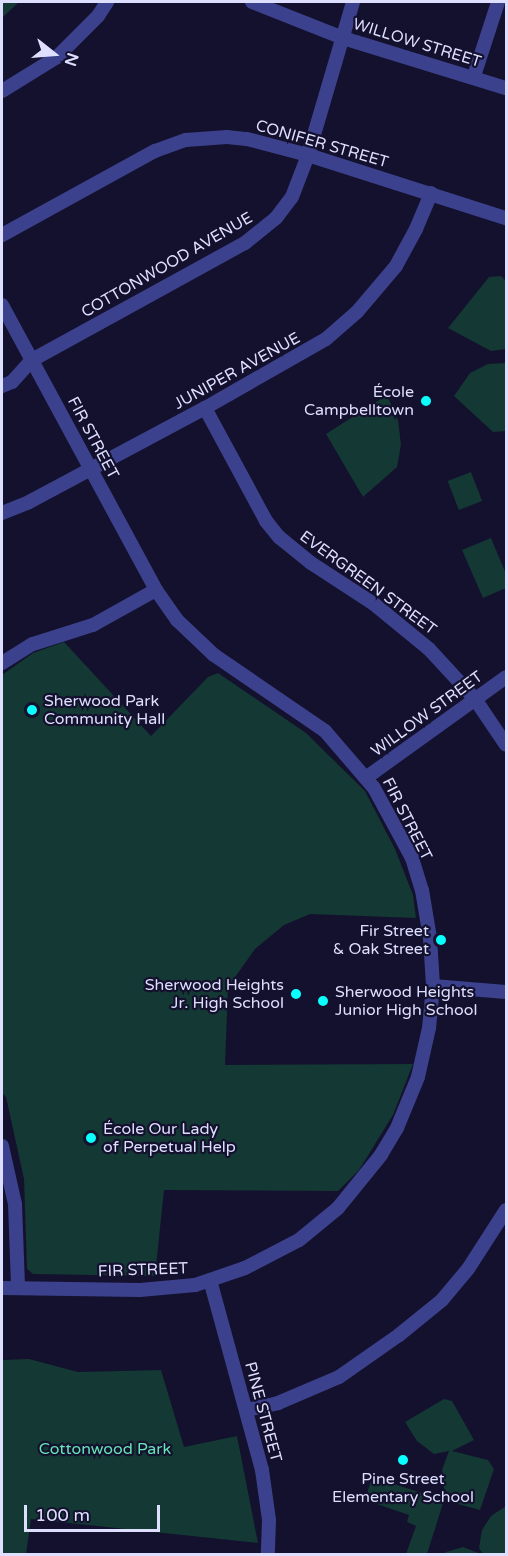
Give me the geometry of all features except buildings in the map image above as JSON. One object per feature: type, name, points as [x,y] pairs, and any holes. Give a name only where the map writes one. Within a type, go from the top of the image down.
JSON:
[{"type":"street","points":[[2,91],[57,57],[98,16],[106,2]]},
{"type":"street","name":"WILLOW STREET","points":[[252,2],[344,38],[507,88]]},
{"type":"street","name":"COTTONWOOD AVENUE","points":[[2,386],[12,382],[32,360],[261,231],[292,197],[308,155],[353,2]]},
{"type":"street","points":[[474,76],[498,2]]},
{"type":"street","name":"CONIFER STREET","points":[[2,235],[155,151],[186,140],[227,137],[247,139],[308,155],[507,218]]},
{"type":"street","name":"JUNIPER AVENUE","points":[[2,513],[91,469],[303,353],[349,319],[396,266],[416,229],[431,193]]},
{"type":"street","name":"FIR STREET","points":[[2,305],[156,590],[192,637],[230,667],[325,731],[366,777],[401,837],[422,890],[430,938],[433,986],[429,1028],[418,1077],[397,1128],[381,1155],[338,1208],[299,1240],[245,1268],[195,1285],[140,1290],[18,1286],[2,1288]]},
{"type":"street","name":"EVERGREEN STREET","points":[[204,408],[266,521],[279,537],[311,563],[374,604],[429,649],[475,699],[507,745]]},
{"type":"street","points":[[2,663],[33,644],[93,626],[156,590]]},
{"type":"street","name":"WILLOW STREET","points":[[366,777],[507,677]]},
{"type":"street","points":[[433,986],[507,992]]},
{"type":"street","points":[[2,1146],[15,1204],[18,1286]]},
{"type":"street","points":[[246,1410],[278,1403],[339,1377],[399,1335],[442,1300],[473,1261],[507,1210]]},
{"type":"street","name":"PINE STREET","points":[[210,1280],[262,1470],[269,1520],[268,1554]]},
{"type":"green space","points":[[2,2],[19,2],[2,18]]},
{"type":"green space","points":[[501,276],[506,281],[506,349],[491,351],[448,328],[489,277]]},
{"type":"green space","points":[[506,363],[506,431],[493,432],[454,396],[470,373],[488,364]]},
{"type":"green space","points":[[387,395],[398,420],[401,445],[397,467],[363,497],[326,434]]},
{"type":"green space","points":[[471,472],[482,501],[459,510],[448,481]]},
{"type":"green space","points":[[491,538],[506,574],[506,588],[483,598],[462,550]]},
{"type":"green space","points":[[64,642],[151,736],[208,677],[218,673],[306,733],[365,791],[395,849],[413,895],[416,918],[310,914],[284,925],[255,949],[228,987],[225,1065],[413,1064],[393,1115],[359,1170],[338,1191],[164,1190],[155,1276],[33,1274],[27,1269],[24,1179],[6,1097],[2,1093],[2,675],[33,653]]},
{"type":"green space","name":"Cottonwood Park","points":[[29,1359],[78,1372],[161,1370],[184,1447],[237,1436],[258,1543],[31,1519],[26,1554],[2,1554],[2,1360]]},
{"type":"green space","points":[[444,1399],[452,1401],[474,1440],[452,1451],[488,1460],[494,1469],[480,1510],[454,1503],[444,1488],[442,1470],[449,1451],[434,1454],[417,1441],[405,1422]]},
{"type":"green space","points":[[372,1477],[444,1500],[427,1554],[406,1554],[416,1526],[407,1522],[409,1515],[365,1500]]},
{"type":"green space","points":[[506,1506],[506,1554],[483,1554],[479,1548],[482,1530],[491,1516]]},
{"type":"green space","points":[[463,1547],[481,1554],[444,1554],[446,1552]]},
{"type":"place","name":"École Campbelltown","points":[[426,401]]},
{"type":"place","name":"Sherwood Park Community Hall","points":[[32,710]]},
{"type":"place","name":"Fir Street & Oak Street","points":[[441,940]]},
{"type":"place","name":"Sherwood Heights Jr. High School","points":[[296,994]]},
{"type":"place","name":"Sherwood Heights Junior High School","points":[[323,1001]]},
{"type":"place","name":"École Our Lady of Perpetual Help","points":[[91,1138]]},
{"type":"place","name":"Pine Street Elementary School","points":[[403,1460]]}]
